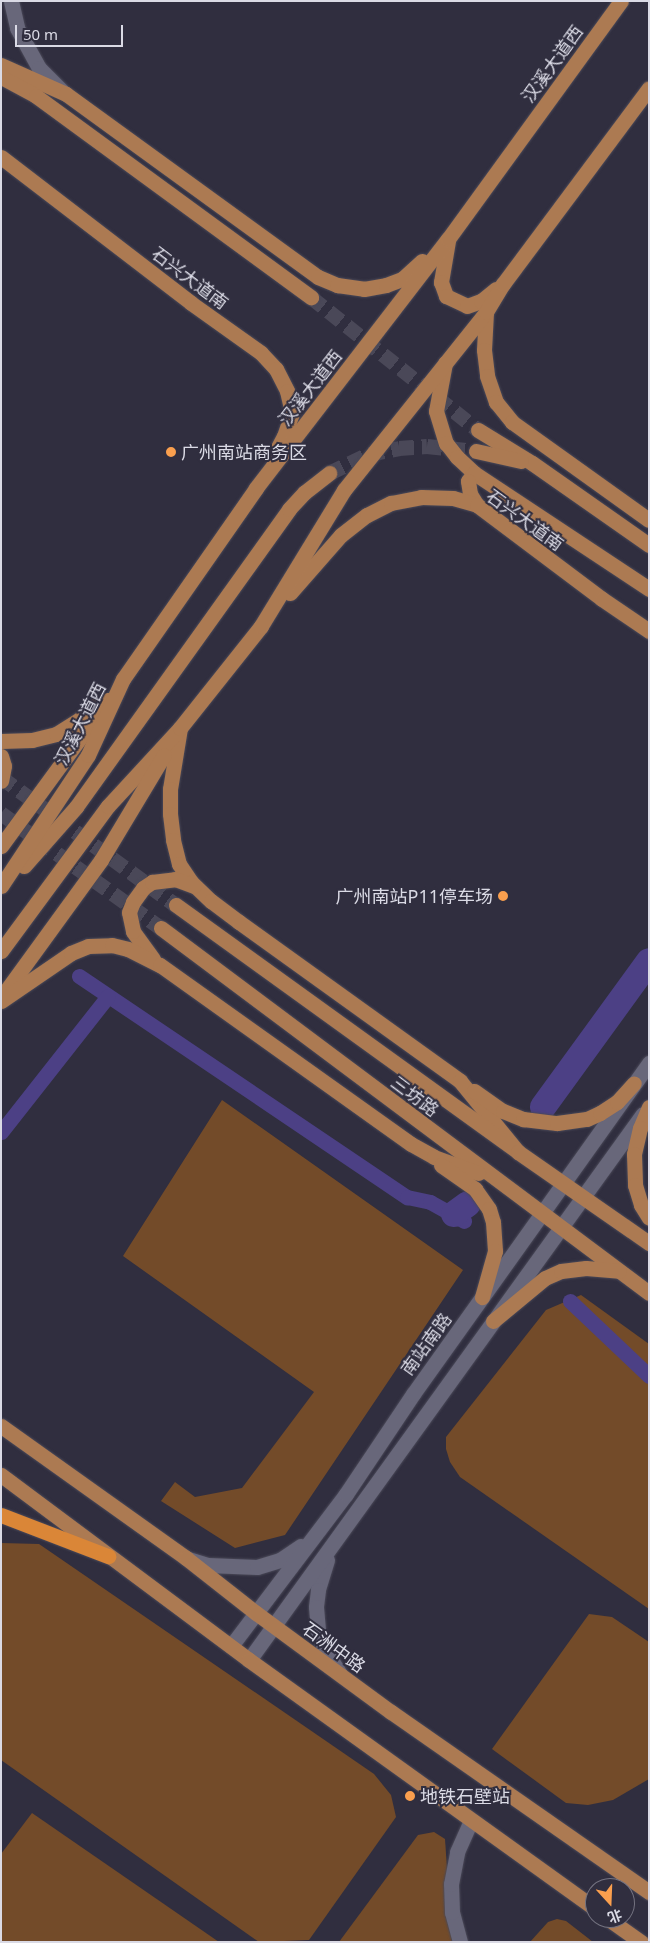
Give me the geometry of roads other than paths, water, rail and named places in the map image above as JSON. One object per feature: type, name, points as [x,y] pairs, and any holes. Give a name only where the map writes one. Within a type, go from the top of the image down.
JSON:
[{"type":"highway","points":[[1,1515],[108,1556]]},
{"type":"main road","name":"汉溪大道西","points":[[1,886],[88,755],[123,679],[256,488],[448,239],[621,1]]},
{"type":"main road","points":[[1,65],[66,94],[318,277],[337,285],[364,289],[394,282],[402,278],[448,239]]},
{"type":"main road","points":[[1,77],[36,96],[311,297]]},
{"type":"main road","points":[[1,951],[108,806],[180,728],[261,626],[344,490],[486,312],[503,284],[649,88]]},
{"type":"main road","name":"石兴大道南","points":[[3,159],[191,303],[261,353],[276,369],[287,391],[292,413],[284,436],[256,488]]},
{"type":"main road","points":[[448,239],[441,282],[446,296],[467,306],[481,301],[503,284]]},
{"type":"main road","points":[[486,312],[484,350],[487,376],[496,402],[512,422],[649,520]]},
{"type":"main road","points":[[446,360],[436,411],[446,443],[474,473],[649,589]]},
{"type":"main road","points":[[478,430],[532,463],[649,545]]},
{"type":"main road","points":[[476,451],[532,463]]},
{"type":"main road","points":[[1,892],[76,807],[289,509],[305,492],[329,473]]},
{"type":"main road","points":[[474,473],[468,481],[470,494],[477,505]]},
{"type":"main road","name":"石兴大道南","points":[[261,626],[341,535],[367,515],[391,503],[421,497],[452,498],[477,505],[649,632]]},
{"type":"main road","points":[[1,741],[32,740],[56,734],[80,719],[123,679]]},
{"type":"main road","points":[[1,846],[123,679]]},
{"type":"main road","points":[[180,728],[170,789],[173,840],[179,864],[196,886],[211,901],[503,1111],[523,1119],[557,1123],[587,1119],[617,1102],[634,1083]]},
{"type":"main road","points":[[1,997],[101,860],[180,728]]},
{"type":"main road","points":[[1,756],[4,766],[1,780]]},
{"type":"main road","points":[[156,963],[133,931],[129,912],[133,902],[143,888],[152,882],[175,879],[196,886]]},
{"type":"main road","name":"三坊路","points":[[176,904],[518,1152],[649,1243]]},
{"type":"main road","name":"三坊路","points":[[161,928],[649,1293]]},
{"type":"main road","points":[[1,1001],[71,952],[88,946],[112,945],[128,949],[156,963],[475,1189],[489,1209],[493,1222],[495,1251],[482,1297]]},
{"type":"main road","points":[[460,1080],[518,1152]]},
{"type":"main road","points":[[649,1106],[640,1128],[634,1154],[635,1185],[641,1205],[649,1218]]},
{"type":"main road","points":[[411,1144],[434,1156],[496,1180]]},
{"type":"main road","points":[[493,1321],[544,1278],[561,1271],[586,1268],[620,1271]]},
{"type":"main road","name":"石洲中路","points":[[1,1426],[186,1558],[256,1613],[340,1674],[649,1892]]},
{"type":"main road","points":[[1,1475],[249,1660],[585,1902]]},
{"type":"main road","points":[[621,1928],[640,1942]]},
{"type":"street","points":[[11,1],[17,28],[39,68],[66,94]]},
{"type":"street","name":"南站南路","points":[[231,1646],[314,1536],[649,1063]]},
{"type":"street","points":[[249,1660],[649,1106]]},
{"type":"street","points":[[186,1558],[208,1565],[257,1567],[280,1560],[314,1536]]},
{"type":"street","points":[[330,1548],[318,1590],[316,1608],[318,1631],[325,1650],[340,1674]]},
{"type":"street","points":[[460,1942],[452,1912],[451,1884],[457,1852],[471,1820]]},
{"type":"waterway","points":[[543,1107],[649,961]]},
{"type":"waterway","points":[[79,976],[407,1197],[430,1202],[464,1221]]},
{"type":"waterway","points":[[1,1132],[108,996]]},
{"type":"waterway","points":[[454,1214],[468,1204]]},
{"type":"waterway","points":[[570,1301],[649,1376]]},
{"type":"tunnel","points":[[311,297],[478,430]]},
{"type":"tunnel","points":[[329,473],[369,454],[399,448],[427,446],[476,451]]},
{"type":"tunnel","points":[[1,777],[176,905]]},
{"type":"tunnel","points":[[1,813],[161,928]]},
{"type":"place","name":"广州南站商务区","points":[[171,452]]},
{"type":"place","name":"广州南站P11停车场","points":[[503,896]]},
{"type":"place","name":"地铁石壁站","points":[[410,1796]]}]
